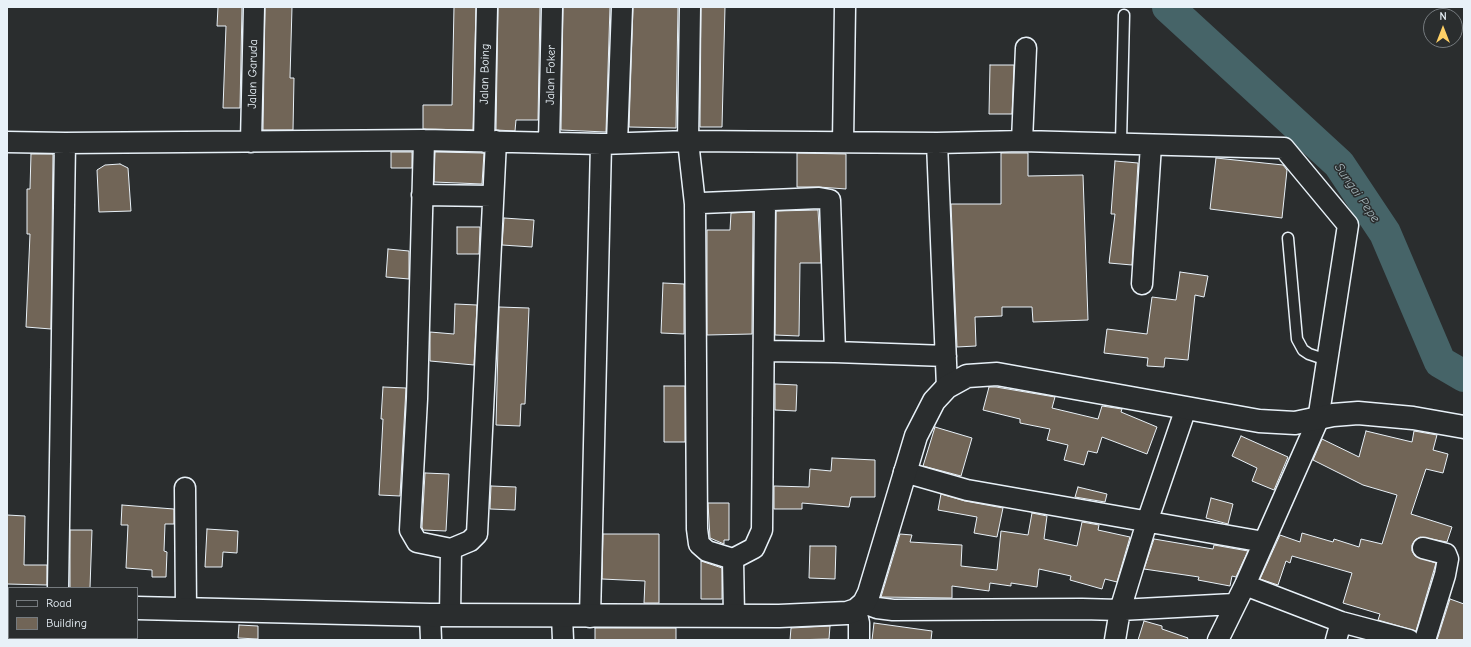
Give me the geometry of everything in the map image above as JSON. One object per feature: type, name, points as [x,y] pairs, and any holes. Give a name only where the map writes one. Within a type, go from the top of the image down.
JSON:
[{"type":"main road","points":[[138,608],[590,617],[835,615],[860,606],[869,592],[916,436],[934,401],[946,387],[967,376],[996,374],[1259,421],[1295,423],[1318,420],[1333,415],[1358,413],[1413,418],[1464,427]]},
{"type":"street","name":"Jalan Garuda","points":[[251,142],[254,7]]},
{"type":"street","name":"Jalan Boing","points":[[451,549],[470,541],[477,534],[492,196],[487,7]]},
{"type":"street","name":"Jalan Foker","points":[[549,142],[552,7]]},
{"type":"street","points":[[590,617],[609,144],[622,7]]},
{"type":"street","points":[[690,7],[688,141],[695,204],[697,529],[699,544],[707,551],[733,559],[754,548],[762,530],[765,201]]},
{"type":"street","points":[[843,142],[845,7]]},
{"type":"street","points":[[1022,141],[1026,48]]},
{"type":"street","points":[[424,140],[417,392],[410,530],[417,542],[451,549],[440,615],[431,640]]},
{"type":"street","points":[[7,142],[65,143],[424,140],[609,144],[688,141],[937,143],[1022,141],[1121,142],[1151,145],[1284,148],[1348,225],[1318,420],[1245,585],[1234,604],[1218,640]]},
{"type":"street","points":[[58,587],[65,143]]},
{"type":"street","points":[[937,143],[946,387]]},
{"type":"street","points":[[1142,284],[1151,145]]},
{"type":"street","points":[[422,195],[492,196]]},
{"type":"street","points":[[695,204],[819,198],[830,200],[835,352]]},
{"type":"street","points":[[764,351],[946,356]]},
{"type":"street","points":[[1115,640],[1120,610],[1146,522],[1186,408]]},
{"type":"street","points":[[904,472],[967,490],[1264,542]]},
{"type":"street","points":[[185,488],[186,609]]},
{"type":"street","points":[[1423,548],[1446,554],[1448,559],[1425,640]]},
{"type":"street","points":[[733,559],[734,616]]},
{"type":"street","points":[[1245,585],[1338,631],[1409,640]]},
{"type":"street","points":[[859,640],[860,606],[893,610],[1120,610],[1234,604]]},
{"type":"street","points":[[562,616],[563,640]]},
{"type":"lane","points":[[1121,142],[1124,16]]},
{"type":"lane","points":[[1288,238],[1297,339],[1303,350],[1309,354],[1327,360]]},
{"type":"building","points":[[218,7],[242,7],[240,108],[223,108],[226,26],[217,26]]},
{"type":"building","points":[[265,7],[292,7],[290,78],[294,78],[293,130],[263,130]]},
{"type":"building","points":[[454,7],[476,7],[473,130],[423,129],[423,105],[452,105]]},
{"type":"building","points":[[498,7],[540,7],[538,120],[516,120],[515,131],[496,130]]},
{"type":"building","points":[[563,7],[610,7],[606,132],[561,130]]},
{"type":"building","points":[[633,7],[678,7],[676,128],[629,127]]},
{"type":"building","points":[[701,7],[725,7],[722,127],[700,127]]},
{"type":"building","points":[[990,65],[1014,65],[1012,114],[989,114]]},
{"type":"building","points":[[391,152],[412,152],[412,168],[391,168]]},
{"type":"building","points":[[435,152],[484,153],[482,184],[434,182]]},
{"type":"building","points":[[797,153],[846,154],[846,189],[797,187]]},
{"type":"building","points":[[1001,153],[1028,153],[1028,176],[1083,175],[1088,320],[1033,322],[1032,307],[1002,307],[1002,316],[975,317],[976,346],[957,347],[951,204],[1001,204]]},
{"type":"building","points":[[31,154],[53,154],[51,329],[26,327],[30,234],[27,234],[27,189],[30,189]]},
{"type":"building","points":[[1216,158],[1283,165],[1287,170],[1282,218],[1210,209]]},
{"type":"building","points":[[1115,161],[1138,163],[1132,265],[1109,263],[1115,214],[1111,214]]},
{"type":"building","points":[[120,164],[128,168],[131,211],[99,212],[97,170],[105,165]]},
{"type":"building","points":[[818,210],[821,263],[800,263],[799,336],[775,335],[776,211]]},
{"type":"building","points":[[753,212],[752,334],[707,335],[707,230],[730,230],[731,213]]},
{"type":"building","points":[[504,218],[534,220],[532,247],[502,245]]},
{"type":"building","points":[[457,227],[480,227],[479,254],[457,254]]},
{"type":"building","points":[[388,249],[409,251],[409,279],[386,277]]},
{"type":"building","points":[[1180,272],[1208,276],[1204,297],[1195,295],[1188,360],[1165,358],[1164,367],[1147,366],[1148,358],[1104,353],[1107,329],[1147,334],[1152,297],[1176,300]]},
{"type":"building","points":[[663,283],[684,284],[684,334],[661,333]]},
{"type":"building","points":[[455,304],[477,305],[474,365],[430,361],[430,332],[454,334]]},
{"type":"building","points":[[499,307],[529,308],[525,404],[521,404],[520,426],[496,425]]},
{"type":"building","points":[[775,384],[797,385],[796,411],[775,410]]},
{"type":"building","points":[[664,386],[685,386],[685,442],[664,442]]},
{"type":"building","points":[[383,387],[406,388],[400,496],[379,495]]},
{"type":"building","points":[[989,387],[1055,397],[1052,408],[1098,419],[1102,406],[1122,409],[1121,412],[1157,427],[1147,454],[1102,437],[1097,453],[1088,451],[1084,465],[1064,460],[1068,445],[1047,440],[1050,429],[1020,423],[1020,419],[983,410]]},
{"type":"building","points":[[935,427],[972,438],[961,476],[923,466]]},
{"type":"building","points":[[1366,431],[1412,442],[1414,431],[1437,435],[1433,450],[1448,454],[1443,473],[1426,469],[1411,514],[1452,527],[1447,542],[1420,537],[1415,540],[1412,545],[1412,551],[1415,556],[1436,563],[1416,631],[1378,620],[1380,614],[1343,603],[1352,573],[1292,556],[1290,563],[1286,561],[1278,585],[1260,579],[1280,535],[1300,542],[1302,533],[1333,542],[1334,539],[1359,547],[1361,539],[1382,544],[1397,495],[1363,485],[1313,460],[1322,439],[1359,457]]},
{"type":"building","points":[[1241,436],[1288,457],[1274,490],[1252,481],[1257,468],[1232,456]]},
{"type":"building","points":[[832,458],[875,460],[875,497],[851,497],[849,507],[802,503],[802,509],[774,509],[774,486],[809,487],[810,469],[831,471]]},
{"type":"building","points":[[425,473],[449,474],[446,531],[423,530]]},
{"type":"building","points":[[491,486],[516,487],[515,510],[490,509]]},
{"type":"building","points":[[1078,487],[1107,494],[1105,502],[1075,497]]},
{"type":"building","points":[[941,494],[965,501],[1003,508],[997,537],[974,533],[977,517],[938,510]]},
{"type":"building","points":[[1211,498],[1233,504],[1228,524],[1206,518]]},
{"type":"building","points":[[708,503],[729,503],[729,540],[724,540],[724,544],[710,538]]},
{"type":"building","points":[[122,505],[174,509],[174,524],[165,524],[164,551],[167,552],[166,577],[152,577],[152,570],[126,568],[128,525],[121,525]]},
{"type":"building","points":[[1032,513],[1047,516],[1044,539],[1077,546],[1082,522],[1099,525],[1098,530],[1130,537],[1117,582],[1105,579],[1102,589],[1070,580],[1071,576],[1039,569],[1037,587],[1011,583],[1011,586],[990,583],[989,591],[952,586],[952,598],[881,597],[900,534],[912,535],[910,542],[962,545],[961,566],[997,570],[1001,531],[1028,535]]},
{"type":"building","points":[[7,515],[25,516],[24,565],[47,565],[47,585],[7,584]]},
{"type":"building","points":[[207,529],[238,531],[237,553],[223,552],[222,567],[205,567]]},
{"type":"building","points":[[70,530],[92,530],[90,587],[70,587]]},
{"type":"building","points":[[603,534],[659,534],[659,603],[644,603],[645,581],[602,579]]},
{"type":"building","points":[[1154,539],[1213,549],[1214,545],[1248,551],[1236,577],[1232,576],[1230,586],[1198,580],[1199,577],[1144,569]]},
{"type":"building","points":[[810,546],[836,546],[835,579],[809,578]]},
{"type":"building","points":[[701,561],[722,568],[722,599],[701,599]]},
{"type":"building","points":[[1450,599],[1464,604],[1464,640],[1437,640]]},
{"type":"building","points":[[1144,621],[1162,626],[1162,629],[1188,638],[1187,640],[1138,640]]},
{"type":"building","points":[[874,623],[932,631],[931,640],[872,640]]},
{"type":"building","points":[[239,625],[258,626],[258,639],[238,638]]},
{"type":"building","points":[[830,626],[829,639],[790,640],[791,628]]},
{"type":"building","points":[[595,628],[676,628],[676,640],[595,640]]},
{"type":"waterway","name":"Sungai Pepe","points":[[1168,7],[1339,164],[1385,233],[1440,362],[1464,376]]}]
